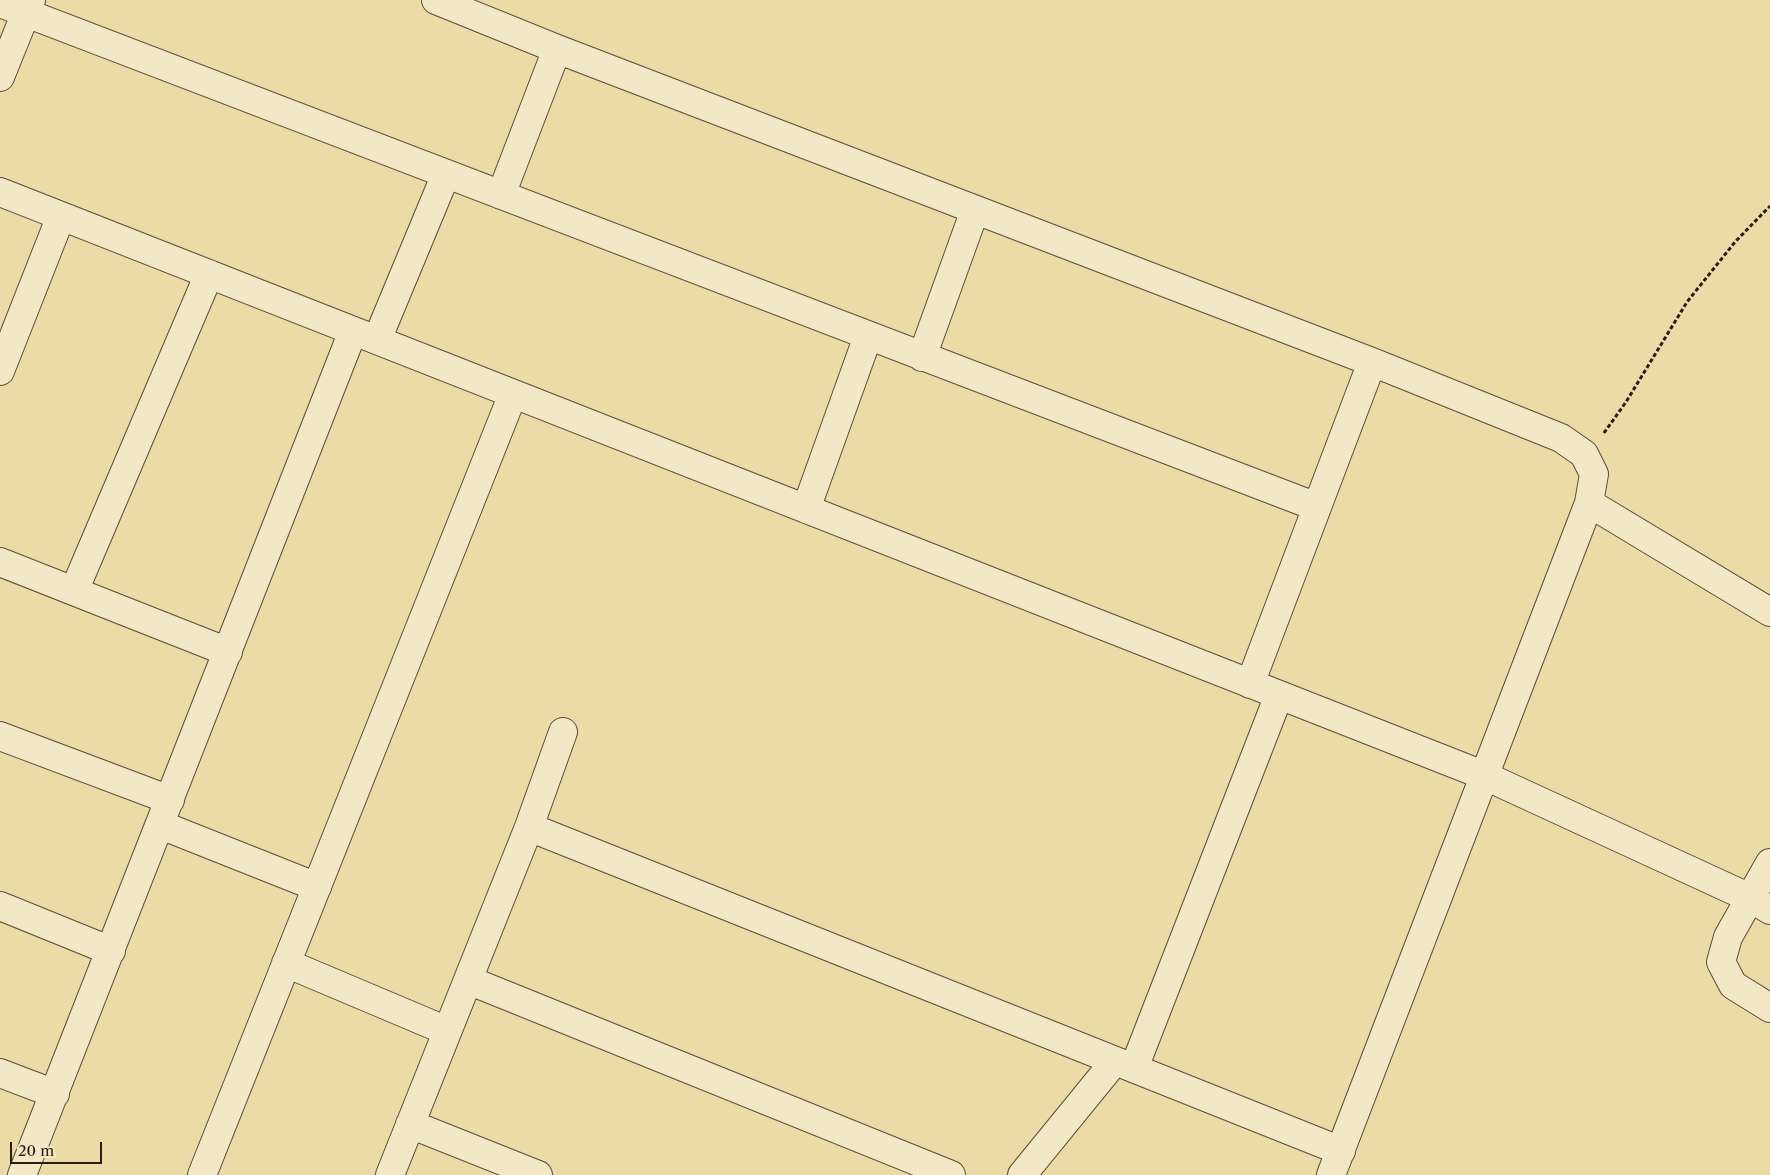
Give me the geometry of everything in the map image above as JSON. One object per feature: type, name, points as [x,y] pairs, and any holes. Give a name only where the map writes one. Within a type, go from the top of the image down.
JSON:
[{"type":"street","points":[[436,0],[557,49],[1372,362],[1561,438],[1584,454],[1594,474],[1589,503],[1483,775],[1336,1163],[1124,1064],[529,827]]},
{"type":"street","points":[[0,3],[28,6],[446,174],[1317,508]]},
{"type":"street","points":[[0,76],[28,6]]},
{"type":"street","points":[[501,195],[557,49]]},
{"type":"street","points":[[22,1175],[228,652],[365,336],[446,174]]},
{"type":"street","points":[[0,192],[1483,775],[1760,904]]},
{"type":"street","points":[[922,357],[975,210]]},
{"type":"street","points":[[0,371],[61,216]]},
{"type":"street","points":[[74,591],[209,274]]},
{"type":"street","points":[[806,509],[868,336]]},
{"type":"street","points":[[1250,684],[1372,362]]},
{"type":"street","points":[[202,1175],[513,394]]},
{"type":"street","points":[[1589,503],[1770,612]]},
{"type":"street","points":[[0,562],[228,652]]},
{"type":"street","points":[[1022,1175],[1124,1064],[1279,695]]},
{"type":"street","points":[[390,1175],[529,827],[563,732]]},
{"type":"street","points":[[0,736],[166,812],[316,887]]},
{"type":"street","points":[[1770,863],[1760,904],[1728,937],[1721,962],[1733,985],[1770,1008]]},
{"type":"street","points":[[0,906],[111,951]]},
{"type":"street","points":[[286,963],[447,1031]]},
{"type":"street","points":[[468,980],[951,1175]]},
{"type":"street","points":[[0,1073],[55,1094]]},
{"type":"street","points":[[410,1124],[538,1175]]},
{"type":"path","points":[[1584,454],[1607,430],[1626,402],[1687,302],[1735,242],[1770,206]]}]
